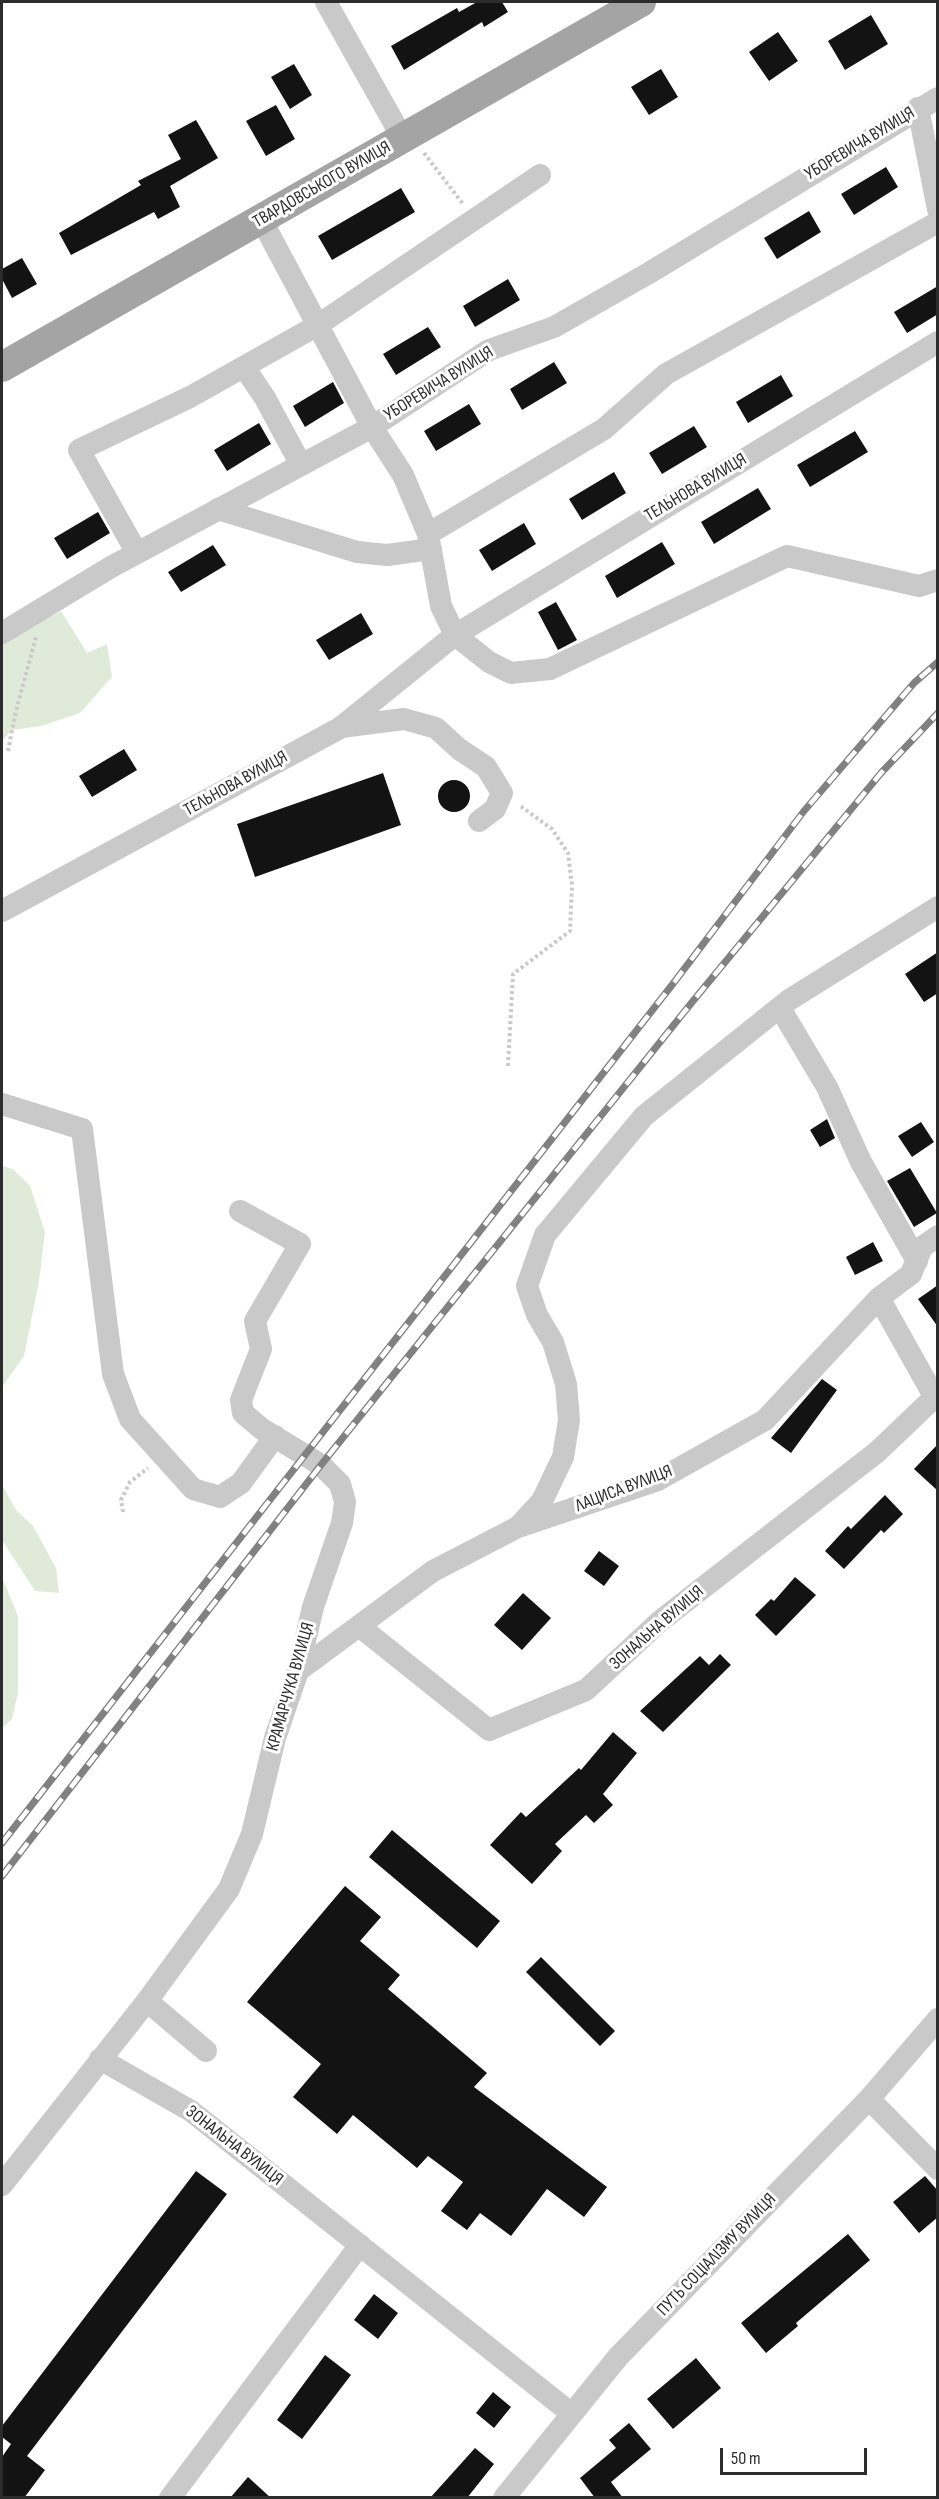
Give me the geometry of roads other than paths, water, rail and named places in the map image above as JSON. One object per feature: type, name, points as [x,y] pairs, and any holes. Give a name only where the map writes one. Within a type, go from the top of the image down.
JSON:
[{"type":"main road","name":"ТВАРДОВСЬКОГО ВУЛИЦЯ","points":[[2,367],[641,2]]},
{"type":"street","points":[[326,2],[403,139]]},
{"type":"street","points":[[928,103],[938,208]]},
{"type":"street","name":"УБОРЕВИЧА ВУЛИЦЯ","points":[[2,633],[137,553],[372,427],[489,350],[564,321],[650,273],[928,103]]},
{"type":"street","points":[[137,553],[80,450],[190,397],[318,325],[540,175]]},
{"type":"street","points":[[261,219],[372,427],[402,475],[430,541],[441,606],[455,635],[489,662],[512,673],[550,669],[787,556],[920,586],[938,580]]},
{"type":"street","points":[[218,509],[357,552],[387,555],[430,541],[604,429],[666,374],[938,222]]},
{"type":"street","name":"ТЕЛЬНОВА ВУЛИЦЯ","points":[[2,911],[340,728],[455,635],[938,342]]},
{"type":"street","points":[[244,367],[265,398],[301,465]]},
{"type":"street","points":[[340,728],[404,719],[436,728],[459,749],[486,767],[502,793],[495,809],[479,821]]},
{"type":"street","points":[[518,1527],[542,1501],[563,1457],[568,1420],[566,1384],[554,1342],[537,1316],[527,1286],[545,1235],[644,1116],[780,1008],[938,907]]},
{"type":"street","points":[[780,1008],[827,1087],[861,1162],[916,1261]]},
{"type":"street","points":[[2,1104],[82,1129],[113,1374],[130,1419],[193,1489],[220,1497],[241,1483],[275,1436]]},
{"type":"street","name":"КРАМАРЧУКА ВУЛИЦЯ","points":[[2,2185],[147,2001],[229,1889],[252,1834],[275,1738],[298,1671],[314,1607],[342,1523],[345,1502],[340,1484],[321,1465],[243,1413],[241,1400],[261,1349],[255,1321],[300,1244],[240,1211]]},
{"type":"street","name":"ЛАЦИСА ВУЛИЦЯ","points":[[298,1671],[433,1571],[518,1527],[658,1480],[765,1420],[879,1298],[911,1274],[922,1247],[938,1236]]},
{"type":"street","points":[[879,1298],[936,1395]]},
{"type":"street","name":"ЗОНАЛЬНА ВУЛИЦЯ","points":[[359,1626],[489,1730],[586,1690],[659,1622],[877,1452],[936,1395]]},
{"type":"street","points":[[147,2001],[206,2051]]},
{"type":"street","name":"ПУТЬ СОЦІАЛІЗМУ ВУЛИЦЯ","points":[[504,2498],[618,2357],[869,2099],[938,2019]]},
{"type":"street","name":"ЗОНАЛЬНА ВУЛИЦЯ","points":[[100,2059],[191,2111],[572,2414]]},
{"type":"street","points":[[869,2099],[938,2169]]},
{"type":"street","points":[[170,2498],[360,2245]]},
{"type":"railway","points":[[2,1843],[672,985],[804,811],[914,683],[938,662]]},
{"type":"railway","points":[[2,1876],[321,1465],[693,1001],[881,773],[938,713]]}]
